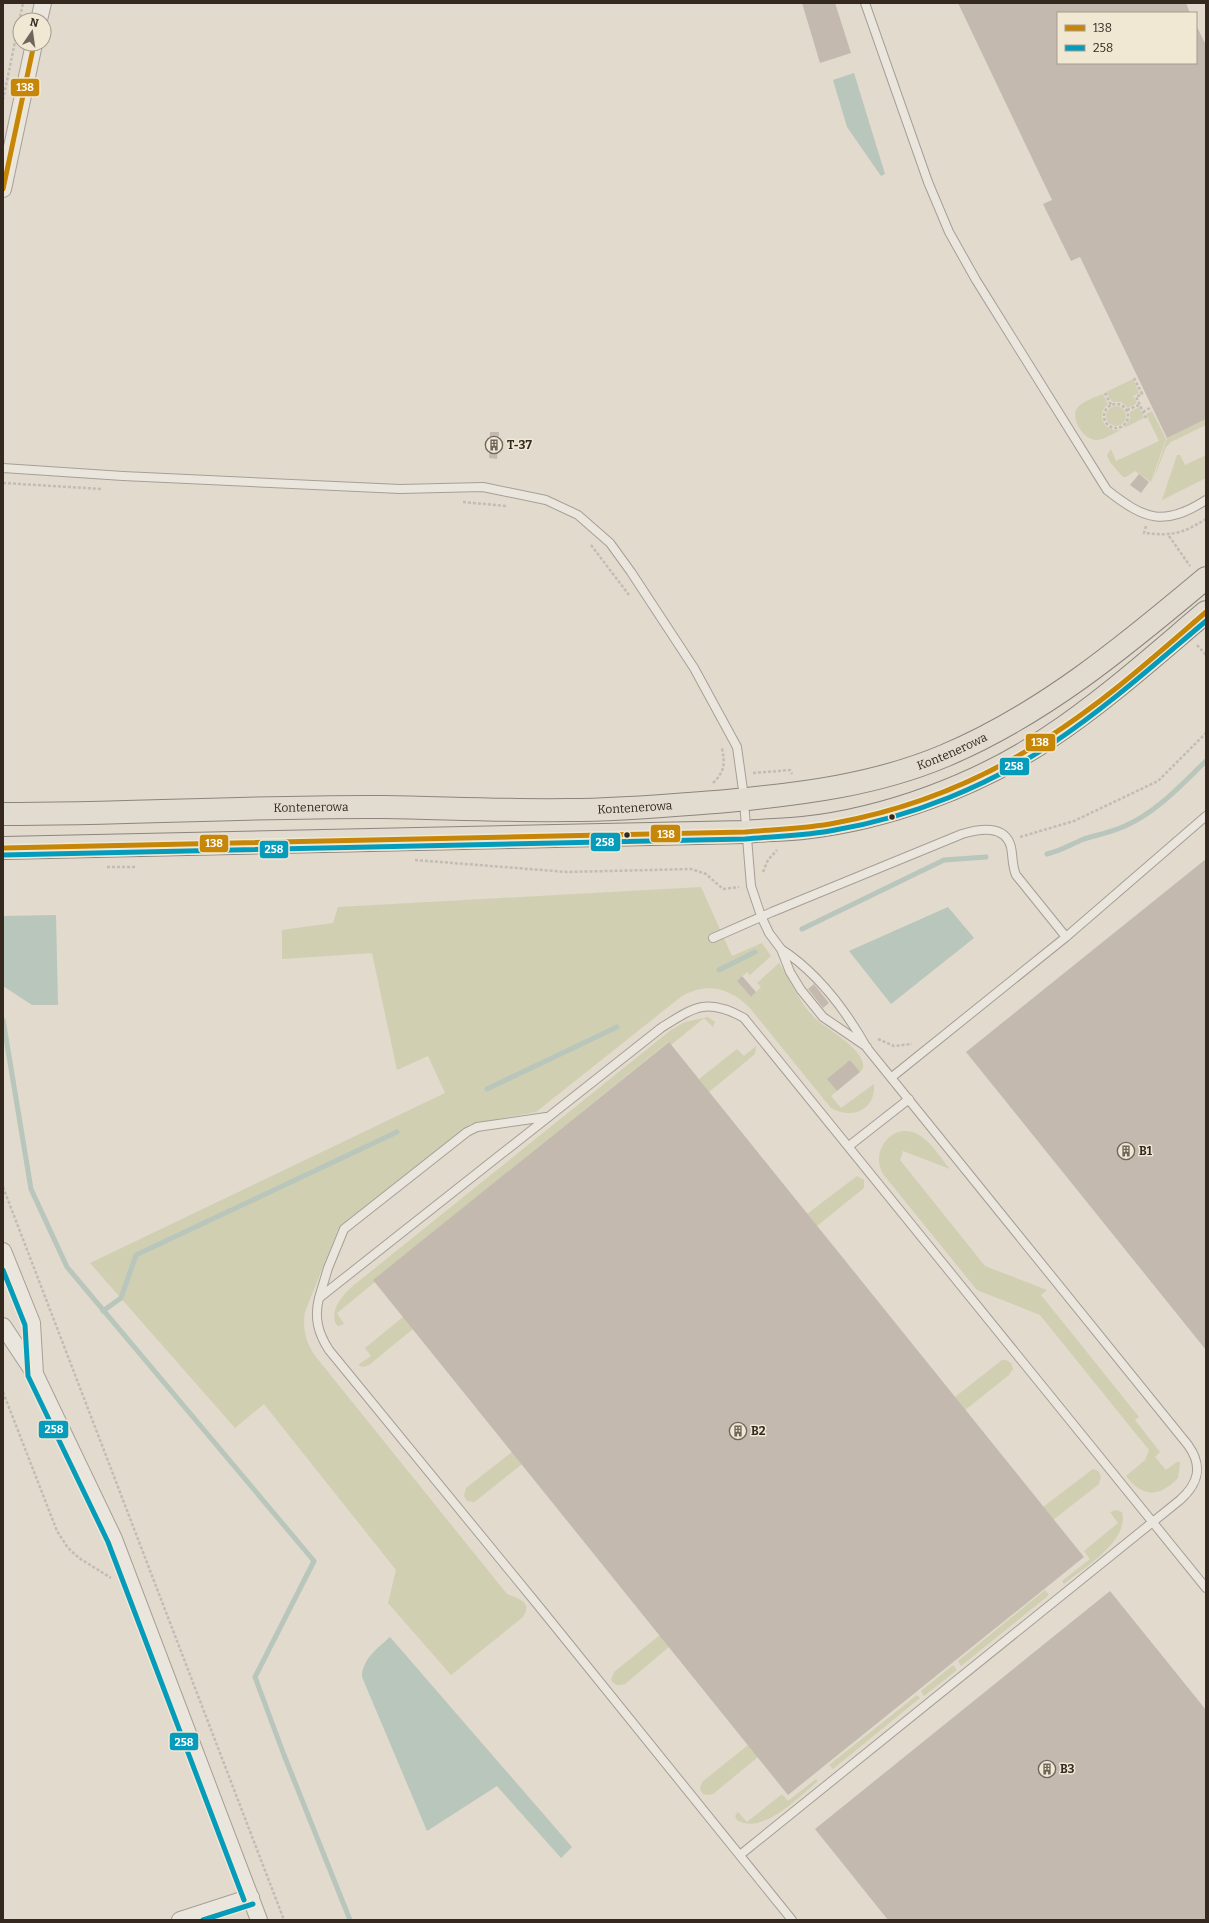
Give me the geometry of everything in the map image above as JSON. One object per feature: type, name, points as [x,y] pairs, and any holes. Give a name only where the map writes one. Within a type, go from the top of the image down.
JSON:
[{"type":"main road","name":"Kontenerowa","points":[[3,814],[74,814],[340,807],[566,810],[632,808],[799,794],[842,786],[897,773],[943,756],[998,731],[1070,687],[1173,606],[1200,576]]},
{"type":"main road","points":[[3,848],[745,832],[804,828],[853,819],[911,804],[956,787],[996,768],[1047,739],[1084,713],[1203,615]]},
{"type":"street","points":[[3,188],[32,52]]},
{"type":"street","points":[[3,1251],[32,1323],[35,1374]]},
{"type":"street","points":[[3,1326],[35,1374],[114,1539],[259,1920]]},
{"type":"street","points":[[180,1920],[250,1897]]},
{"type":"lane","points":[[865,3],[928,182],[949,232],[976,280],[1108,490],[1129,507],[1148,516],[1168,517],[1184,513],[1206,500]]},
{"type":"lane","points":[[3,468],[123,476],[400,489],[483,487],[546,500],[578,515],[610,543],[694,668],[737,747],[744,799],[745,832],[751,886],[761,916],[769,933],[781,949],[793,978],[819,1012],[835,1026],[867,1048]]},
{"type":"lane","points":[[892,1077],[1066,937],[1206,816]]},
{"type":"lane","points":[[713,938],[761,916],[976,830],[993,830],[1003,835],[1009,842],[1016,875],[1066,937]]},
{"type":"lane","points":[[740,1855],[1180,1500],[1191,1489],[1197,1474],[1197,1460],[1193,1453],[909,1098],[867,1048],[851,1021],[817,977],[781,949]]},
{"type":"lane","points":[[319,1298],[661,1028],[687,1012],[699,1008],[712,1006],[727,1008],[744,1018],[1206,1588]]},
{"type":"lane","points":[[849,1146],[909,1098]]},
{"type":"lane","points":[[547,1117],[477,1127],[467,1132],[344,1229],[338,1241],[316,1309],[320,1336],[329,1350],[792,1920]]},
{"type":"path","points":[[3,100],[23,3]]},
{"type":"path","points":[[1134,378],[1142,394],[1136,397],[1146,418]]},
{"type":"path","points":[[1105,393],[1111,405]]},
{"type":"path","points":[[1120,404],[1127,410],[1128,418],[1125,424],[1119,428],[1112,428],[1106,423],[1104,416],[1105,410],[1111,405],[1120,404]]},
{"type":"path","points":[[1127,410],[1139,405]]},
{"type":"path","points":[[1143,412],[1150,408]]},
{"type":"path","points":[[3,483],[107,489]]},
{"type":"path","points":[[461,501],[507,506]]},
{"type":"path","points":[[1169,536],[1200,576]]},
{"type":"path","points":[[588,541],[631,598]]},
{"type":"path","points":[[1200,648],[1206,655]]},
{"type":"path","points":[[1009,842],[1019,837],[1074,821],[1158,781],[1206,733]]},
{"type":"path","points":[[720,742],[724,765],[721,775],[725,775]]},
{"type":"path","points":[[758,772],[790,770],[794,775]]},
{"type":"path","points":[[407,860],[567,872],[691,869],[706,874],[723,889],[751,886]]},
{"type":"path","points":[[101,867],[142,866]]},
{"type":"path","points":[[875,1038],[894,1046],[905,1046],[917,1041]]},
{"type":"path","points":[[3,1187],[284,1920]]},
{"type":"path","points":[[3,1392],[61,1537],[68,1548],[79,1558],[113,1580]]},
{"type":"green space","points":[[1133,379],[1139,393],[1133,396],[1137,403],[1128,408],[1121,402],[1112,402],[1106,392]]},
{"type":"green space","points":[[1103,394],[1108,404],[1102,413],[1103,422],[1110,428],[1121,430],[1105,438],[1098,440],[1090,439],[1082,432],[1076,422],[1076,411],[1083,403]]},
{"type":"green space","points":[[1116,406],[1123,409],[1126,416],[1123,423],[1116,426],[1109,423],[1106,416],[1109,409]]},
{"type":"green space","points":[[1139,407],[1144,418],[1124,428],[1130,419],[1130,412]]},
{"type":"green space","points":[[1152,411],[1166,439],[1151,482],[1135,471],[1126,477],[1123,477],[1110,462],[1107,455],[1111,449],[1116,461],[1159,441],[1146,414]]},
{"type":"green space","points":[[1206,419],[1206,425],[1171,442],[1166,447],[1152,483],[1167,438]]},
{"type":"green space","points":[[1177,455],[1180,455],[1185,465],[1206,455],[1206,478],[1162,500]]},
{"type":"green space","points":[[701,887],[732,956],[762,943],[771,956],[750,975],[747,972],[737,981],[751,997],[761,987],[757,983],[779,963],[808,1011],[822,1024],[848,1043],[863,1062],[863,1068],[860,1072],[850,1060],[828,1079],[837,1091],[831,1096],[841,1108],[874,1084],[874,1093],[867,1106],[854,1113],[846,1113],[831,1108],[749,1007],[741,1000],[726,991],[718,989],[709,988],[692,992],[682,996],[536,1112],[470,1124],[342,1225],[338,1229],[305,1312],[304,1324],[306,1336],[316,1357],[507,1594],[525,1604],[526,1612],[523,1617],[451,1675],[388,1603],[396,1570],[264,1404],[235,1428],[90,1263],[445,1093],[428,1056],[397,1070],[372,953],[282,959],[282,930],[333,923],[338,907]]},
{"type":"green space","points":[[708,1017],[715,1022],[713,1027],[704,1018],[671,1045],[668,1042],[374,1280],[375,1282],[337,1313],[344,1324],[338,1326],[336,1324],[334,1313],[336,1307],[342,1297],[354,1285],[671,1030],[685,1022]]},
{"type":"green space","points":[[756,1046],[755,1054],[709,1092],[699,1079],[737,1049],[744,1056]]},
{"type":"green space","points":[[910,1131],[924,1138],[950,1169],[903,1151],[900,1160],[985,1266],[1047,1290],[1041,1295],[1139,1417],[1135,1420],[1160,1452],[1155,1457],[1166,1470],[1177,1462],[1180,1462],[1178,1478],[1171,1485],[1157,1492],[1151,1492],[1144,1491],[1132,1483],[1126,1476],[1145,1460],[1149,1450],[1040,1315],[977,1290],[883,1174],[879,1161],[882,1148],[890,1137],[895,1133]]},
{"type":"green space","points":[[857,1176],[864,1180],[864,1188],[817,1226],[807,1214]]},
{"type":"green space","points":[[403,1317],[413,1329],[369,1365],[363,1367],[358,1365],[371,1356],[365,1348]]},
{"type":"green space","points":[[1002,1360],[1006,1360],[1011,1363],[1013,1369],[1009,1375],[965,1410],[955,1397]]},
{"type":"green space","points":[[512,1452],[522,1464],[477,1500],[474,1502],[467,1501],[464,1496],[466,1488]]},
{"type":"green space","points":[[1093,1469],[1098,1471],[1101,1476],[1099,1484],[1053,1520],[1043,1507]]},
{"type":"green space","points":[[1116,1510],[1122,1512],[1123,1523],[1119,1533],[1112,1543],[1093,1562],[1064,1584],[1062,1581],[1090,1559],[1084,1551],[1118,1523],[1110,1512]]},
{"type":"green space","points":[[1045,1590],[1049,1595],[961,1666],[958,1661]]},
{"type":"green space","points":[[660,1635],[669,1647],[625,1684],[617,1685],[611,1680],[614,1672]]},
{"type":"green space","points":[[953,1665],[957,1670],[924,1696],[921,1691]]},
{"type":"green space","points":[[917,1695],[920,1698],[833,1769],[829,1765]]},
{"type":"green space","points":[[748,1745],[758,1757],[713,1794],[703,1794],[700,1789],[702,1782]]},
{"type":"green space","points":[[816,1779],[818,1781],[801,1796],[769,1819],[758,1823],[747,1824],[737,1820],[735,1816],[738,1812],[747,1822],[782,1794],[788,1801]]},
{"type":"shaded area","points":[[854,73],[885,174],[881,176],[847,127],[833,80]]},
{"type":"shaded area","points":[[948,907],[974,938],[891,1004],[849,951]]},
{"type":"shaded area","points":[[56,915],[58,1005],[32,1005],[3,986],[3,916]]},
{"type":"shaded area","points":[[390,1637],[572,1847],[561,1858],[497,1786],[427,1831],[362,1677],[368,1659]]},
{"type":"building","points":[[802,3],[835,3],[851,53],[820,63]]},
{"type":"building","points":[[958,3],[1186,3],[1190,12],[1057,12],[1057,64],[1197,64],[1197,27],[1206,45],[1206,419],[1167,438],[1080,257],[1071,261],[1043,204],[1052,200]]},
{"type":"building","name":"T-37","points":[[490,432],[499,432],[497,459],[489,458]]},
{"type":"building","points":[[1139,474],[1149,482],[1141,493],[1130,485]]},
{"type":"building","name":"B1","points":[[1206,859],[1206,1350],[966,1052]]},
{"type":"building","points":[[742,976],[756,992],[751,997],[737,981]]},
{"type":"building","points":[[814,984],[829,1003],[823,1008],[808,989]]},
{"type":"building","name":"B2","points":[[669,1042],[1084,1557],[788,1795],[373,1280]]},
{"type":"building","points":[[850,1060],[860,1072],[837,1091],[827,1079]]},
{"type":"building","name":"B3","points":[[1110,1591],[1206,1710],[1206,1920],[888,1920],[815,1829]]},
{"type":"waterway","points":[[1047,854],[1084,839],[1110,832],[1137,820],[1158,806],[1206,761]]},
{"type":"waterway","points":[[802,929],[944,860],[986,857]]},
{"type":"waterway","points":[[719,970],[755,952]]},
{"type":"waterway","points":[[3,1020],[31,1189],[67,1267],[314,1561],[255,1677],[284,1755],[350,1920]]},
{"type":"waterway","points":[[487,1089],[617,1027]]},
{"type":"waterway","points":[[103,1311],[121,1298],[136,1255],[397,1132]]},
{"type":"transit line","name":"138","points":[[3,189],[32,52]]},
{"type":"transit line","name":"138","points":[[3,848],[745,832],[801,828],[835,823],[891,810],[946,791],[972,780],[1023,753],[1068,724],[1109,694],[1206,612]]},
{"type":"transit line","name":"258","points":[[3,855],[745,839],[801,835],[835,830],[892,817],[921,808],[976,786],[1028,759],[1093,715],[1206,621]]},
{"type":"transit line","name":"258","points":[[3,1270],[25,1325],[28,1376],[108,1542],[244,1900]]},
{"type":"transit line","name":"258","points":[[203,1920],[253,1904]]},
{"type":"place","name":"T-37","points":[[494,445]]},
{"type":"place","name":"B1","points":[[1126,1151]]},
{"type":"place","name":"B2","points":[[738,1431]]},
{"type":"place","name":"B3","points":[[1047,1769]]}]
